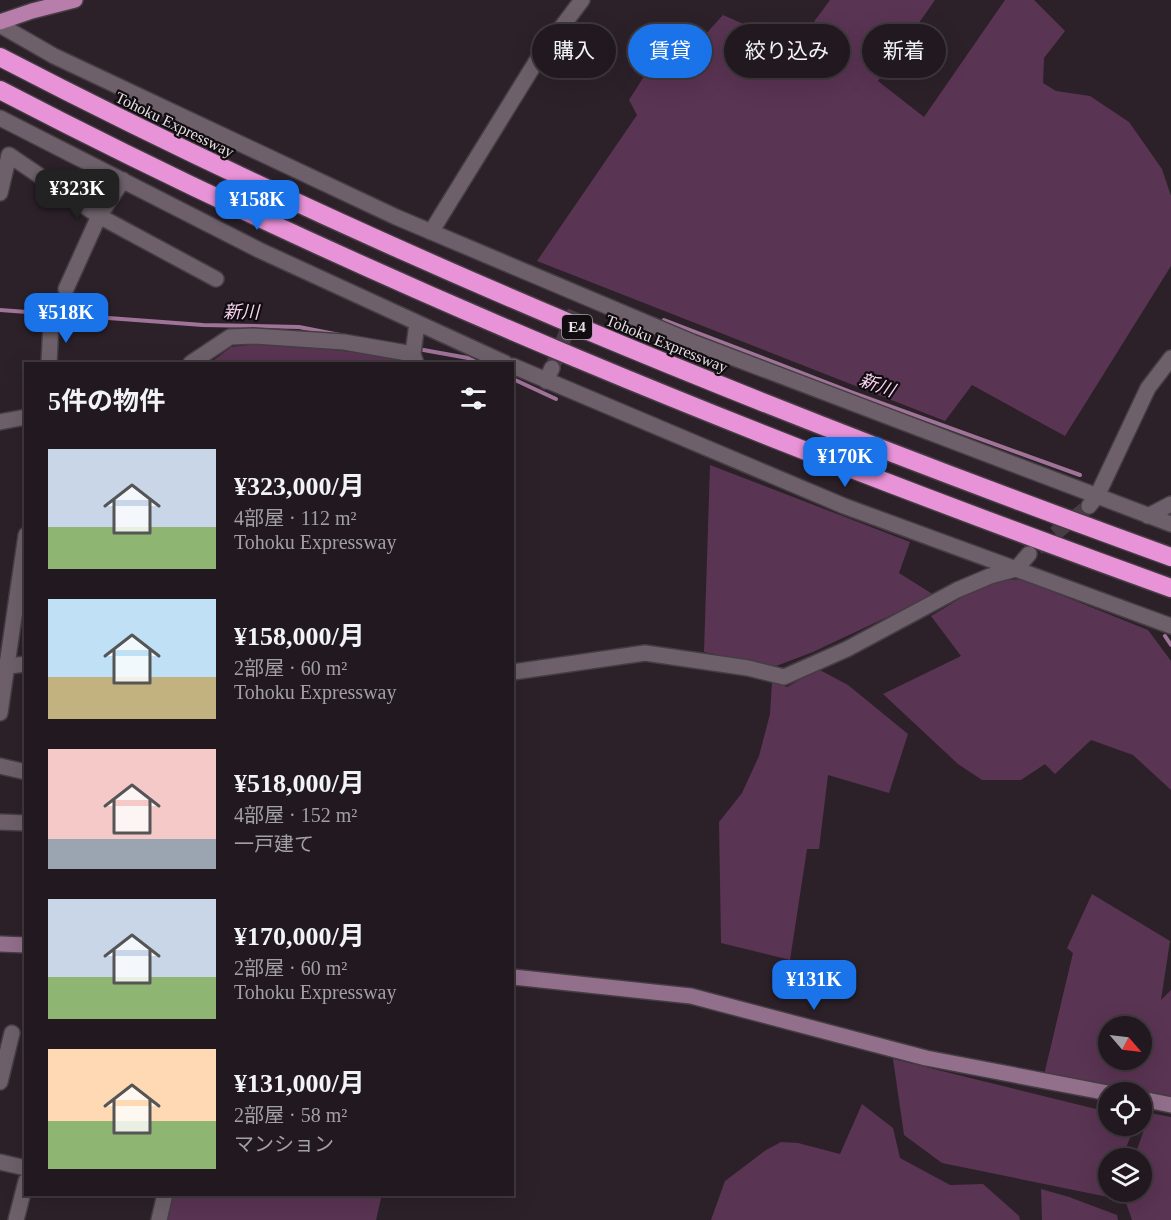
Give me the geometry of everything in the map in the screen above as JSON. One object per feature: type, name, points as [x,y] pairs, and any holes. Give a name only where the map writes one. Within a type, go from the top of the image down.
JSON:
[{"type":"highway","name":"Tohoku Expressway","points":[[0,57],[211,163],[488,290],[814,423],[1171,557]]},
{"type":"highway","name":"E4","points":[[0,90],[198,189],[477,317],[792,446],[1171,588]]},
{"type":"main road","points":[[0,24],[75,0]]},
{"type":"street","points":[[431,231],[539,57],[582,0]]},
{"type":"street","points":[[0,24],[54,56],[579,301],[692,342],[1093,501],[1171,524]]},
{"type":"street","points":[[0,118],[416,330],[503,362]]},
{"type":"street","points":[[0,193],[9,155],[99,216],[216,279]]},
{"type":"street","points":[[66,289],[99,216],[123,180]]},
{"type":"street","points":[[49,362],[51,324]]},
{"type":"street","points":[[193,362],[230,338],[253,336],[344,342],[415,359],[416,330]]},
{"type":"street","points":[[1093,501],[1148,388],[1171,358]]},
{"type":"street","points":[[514,366],[549,374],[844,506],[1171,626]]},
{"type":"street","points":[[0,422],[24,417]]},
{"type":"street","points":[[1149,516],[1171,504]]},
{"type":"street","points":[[514,672],[645,653],[748,668],[784,677],[847,649],[957,590],[990,576],[1016,569],[1029,554]]},
{"type":"street","points":[[0,712],[3,667],[23,578]]},
{"type":"street","points":[[3,667],[24,664]]},
{"type":"street","points":[[0,766],[24,772]]},
{"type":"street","points":[[0,822],[24,823]]},
{"type":"street","points":[[0,944],[24,945]]},
{"type":"street","points":[[514,977],[692,996],[926,1058],[1098,1091]]},
{"type":"street","points":[[0,1082],[12,1033]]},
{"type":"street","points":[[1152,1101],[1171,1105]]},
{"type":"street","points":[[0,1162],[24,1168]]},
{"type":"street","points":[[16,1220],[24,1189]]},
{"type":"street","points":[[159,1220],[165,1196]]},
{"type":"shaded area","points":[[830,0],[935,0],[918,24],[862,24],[862,78],[880,78],[878,81],[924,117],[1005,0],[1034,0],[1065,31],[1044,58],[1043,83],[1056,91],[1090,96],[1129,122],[1162,169],[1171,196],[1171,266],[1065,436],[972,385],[945,421],[537,261],[637,115],[629,100],[643,78],[712,78],[712,27],[723,15],[743,24],[724,24],[724,78],[850,78],[850,24],[812,24]]},
{"type":"shaded area","points":[[273,342],[407,359],[407,362],[211,362],[231,347]]},
{"type":"shaded area","points":[[710,465],[910,542],[899,573],[934,595],[813,652],[776,666],[704,652]]},
{"type":"shaded area","points":[[1021,579],[1148,630],[1171,661],[1171,790],[1133,755],[1091,740],[1055,774],[1045,764],[1021,780],[982,780],[958,764],[883,694],[961,656],[931,616],[979,587],[997,581]]},
{"type":"shaded area","points":[[818,669],[848,685],[908,734],[889,793],[828,775],[819,849],[807,849],[790,960],[721,943],[719,822],[742,793],[759,756],[770,714],[772,682],[787,687]]},
{"type":"shaded area","points":[[1092,894],[1170,941],[1161,1000],[1171,990],[1171,1097],[1152,1094],[1152,1082],[1098,1082],[1098,1084],[1044,1075],[1073,953],[1067,948]]},
{"type":"shaded area","points":[[893,1059],[1098,1110],[1098,1136],[1131,1136],[1126,1148],[1098,1148],[1098,1195],[942,1163],[904,1135]]},
{"type":"shaded area","points":[[862,1104],[893,1128],[900,1158],[950,1185],[983,1184],[1019,1216],[1020,1220],[711,1220],[725,1181],[766,1150],[781,1142],[798,1143],[840,1154]]},
{"type":"shaded area","points":[[1152,1113],[1171,1117],[1171,1220],[1132,1220],[1126,1202],[1152,1202],[1152,1148],[1138,1148],[1142,1136],[1152,1136]]},
{"type":"shaded area","points":[[1041,1189],[1117,1215],[1118,1220],[1042,1220]]},
{"type":"shaded area","points":[[170,1196],[382,1196],[376,1220],[164,1220]]},
{"type":"waterway","name":"新川","points":[[0,310],[203,325],[299,327],[340,335]]},
{"type":"waterway","name":"新川","points":[[664,320],[851,392],[1080,475]]},
{"type":"waterway","name":"新川","points":[[418,349],[468,358],[476,362]]},
{"type":"waterway","name":"新川","points":[[514,379],[556,399]]},
{"type":"waterway","name":"新川","points":[[1165,636],[1171,645]]},
{"type":"tunnel","points":[[552,368],[577,306]]},
{"type":"tunnel","points":[[1037,548],[1089,506]]}]
